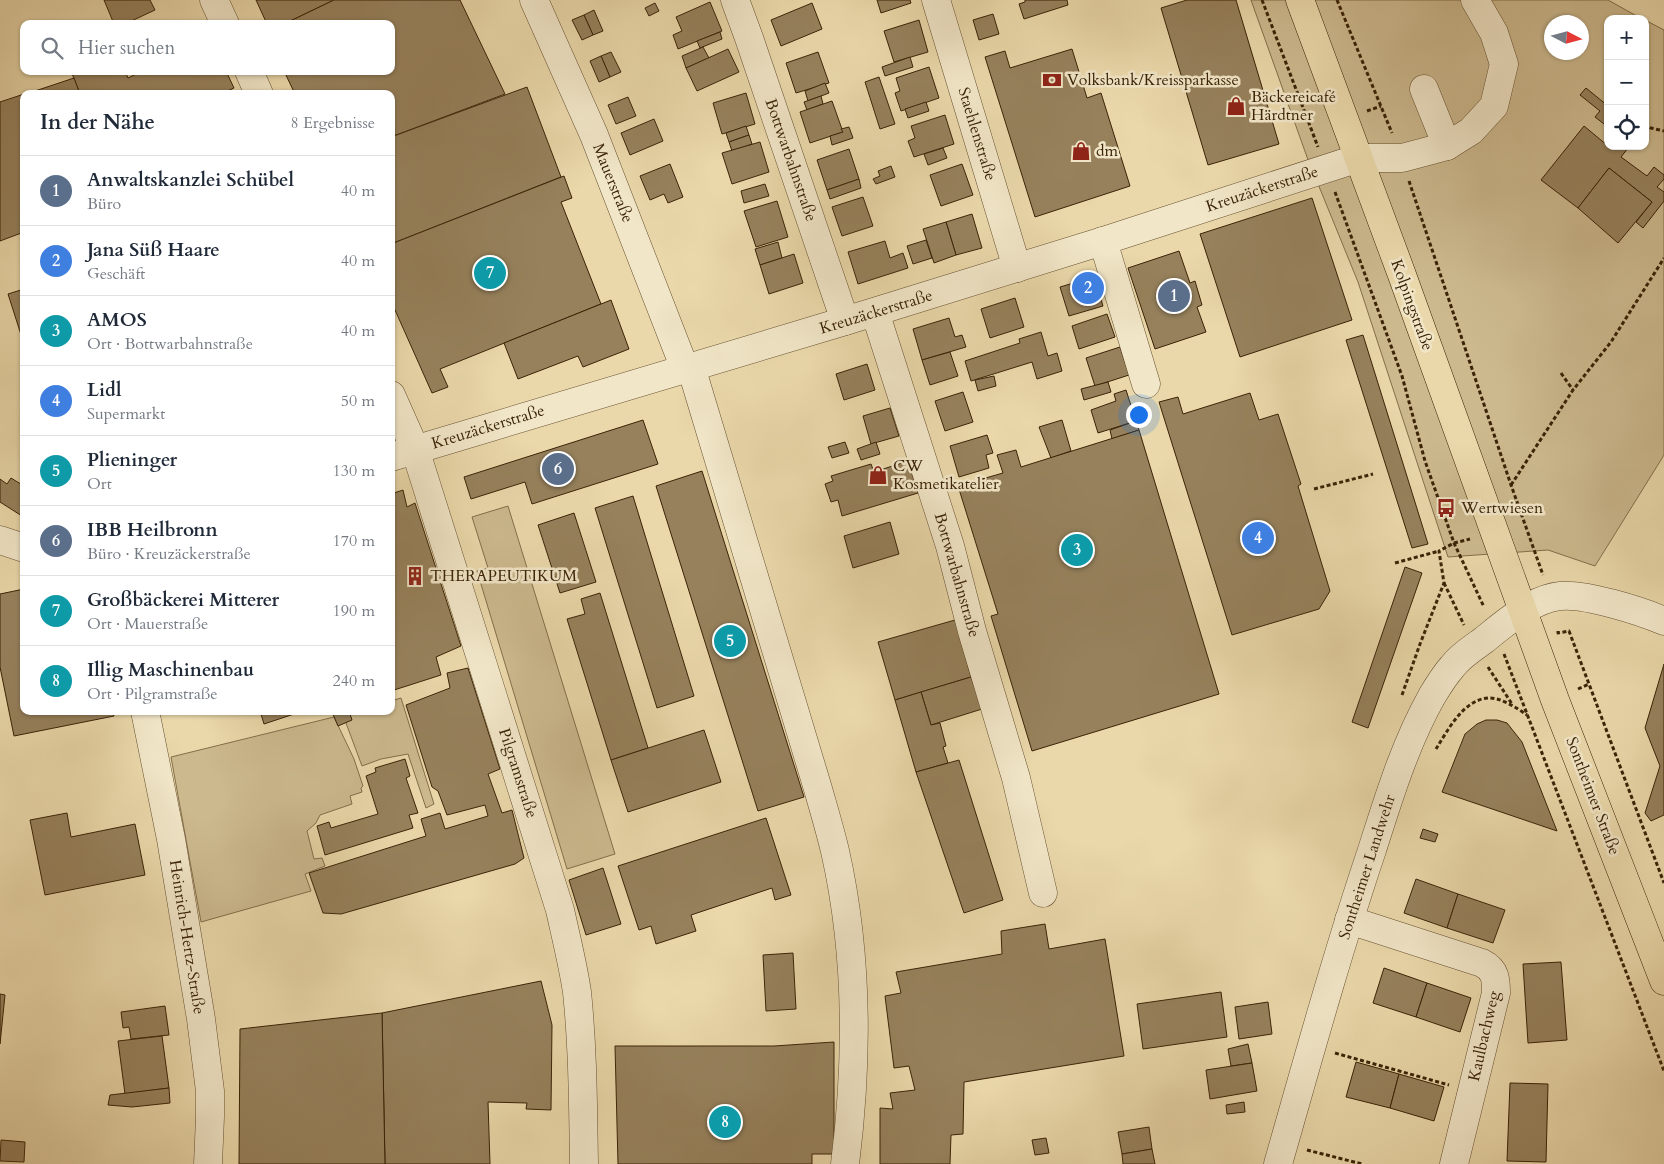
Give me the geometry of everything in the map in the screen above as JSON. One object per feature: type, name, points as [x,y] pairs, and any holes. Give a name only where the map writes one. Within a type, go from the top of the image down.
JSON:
[{"type":"main road","name":"Kolpingstraße","points":[[1300,0],[1522,610]]},
{"type":"main road","name":"Sontheimer Straße","points":[[1522,610],[1664,981]]},
{"type":"street","points":[[214,0],[223,20]]},
{"type":"street","name":"Mauerstraße","points":[[534,0],[594,135],[688,368],[818,789],[835,852],[846,912],[854,1011],[853,1078],[846,1164]]},
{"type":"street","name":"Bottwarbahnstraße","points":[[735,0],[845,322]]},
{"type":"street","name":"Staehlenstraße","points":[[936,0],[1018,268]]},
{"type":"street","points":[[1358,158],[1402,158],[1447,146],[1471,130],[1494,106],[1504,64],[1494,33],[1475,0]]},
{"type":"street","points":[[251,75],[257,90]]},
{"type":"street","points":[[1424,89],[1447,146]]},
{"type":"street","name":"Kreuzäckerstraße","points":[[403,453],[845,322],[1358,158]]},
{"type":"street","points":[[1103,241],[1146,384]]},
{"type":"street","name":"Bottwarbahnstraße","points":[[875,312],[950,546],[972,631],[1016,778],[1043,893]]},
{"type":"street","name":"Pilgramstraße","points":[[395,414],[403,453],[544,854],[560,910],[569,947],[576,993],[582,1064],[584,1164]]},
{"type":"street","points":[[0,540],[20,547]]},
{"type":"street","name":"Sontheimer Landwehr","points":[[1278,1164],[1349,920],[1393,785],[1412,734],[1433,695],[1452,666],[1522,610],[1561,596],[1580,597],[1652,616],[1664,621]]},
{"type":"street","name":"Heinrich-Hertz-Straße","points":[[146,715],[171,839],[201,1018],[210,1091],[208,1164]]},
{"type":"street","name":"Kaulbachweg","points":[[1349,920],[1482,963],[1492,969],[1495,975],[1496,993],[1454,1164]]},
{"type":"path","points":[[1262,0],[1402,376],[1425,460],[1454,543],[1495,631],[1664,1071]]},
{"type":"path","points":[[1337,0],[1402,158],[1510,485],[1552,598],[1558,633],[1569,631],[1664,883]]},
{"type":"path","points":[[1649,126],[1664,132]]},
{"type":"path","points":[[1510,485],[1572,390],[1611,342],[1664,258]]},
{"type":"path","points":[[1561,373],[1572,390]]},
{"type":"path","points":[[1314,489],[1373,474]]},
{"type":"path","points":[[1395,563],[1439,551],[1454,543]]},
{"type":"path","points":[[1402,696],[1444,583],[1439,551]]},
{"type":"path","points":[[1432,756],[1449,728],[1469,704],[1488,698],[1512,704],[1528,716]]},
{"type":"path","points":[[1334,1053],[1471,1091]]},
{"type":"path","points":[[1306,1149],[1362,1164]]},
{"type":"shaded area","points":[[1251,0],[1608,0],[1635,15],[1604,15],[1604,150],[1649,150],[1649,22],[1664,30],[1664,455],[1595,566],[1548,550],[1448,557],[1358,282],[1307,157]]},
{"type":"shaded area","points":[[508,506],[615,854],[567,869],[477,571],[488,568],[472,517]]},
{"type":"shaded area","points":[[401,698],[434,804],[426,808],[408,754],[381,759],[362,766],[343,715],[395,715],[395,700]]},
{"type":"shaded area","points":[[334,717],[354,759],[363,786],[361,788],[362,792],[350,796],[352,804],[320,815],[316,823],[307,831],[314,859],[322,858],[325,866],[305,874],[311,891],[201,922],[171,757]]},
{"type":"building","points":[[104,0],[150,0],[155,10],[134,20],[112,20]]},
{"type":"building","points":[[256,0],[334,0],[292,20],[265,20]]},
{"type":"building","points":[[334,0],[460,0],[505,94],[395,135],[395,90],[293,90],[286,75],[395,75],[395,20],[292,20]]},
{"type":"building","points":[[877,0],[910,0],[911,3],[881,13]]},
{"type":"building","points":[[1025,0],[1067,0],[1068,5],[1024,19],[1019,4],[1025,2]]},
{"type":"building","points":[[1187,0],[1236,0],[1279,144],[1208,165],[1161,8]]},
{"type":"building","points":[[710,2],[722,31],[678,49],[673,35],[682,31],[676,17]]},
{"type":"building","points":[[655,3],[659,11],[649,16],[645,8]]},
{"type":"building","points":[[812,3],[822,29],[781,46],[771,20]]},
{"type":"building","points":[[594,10],[603,31],[593,35],[584,15]]},
{"type":"building","points":[[993,14],[999,34],[979,40],[973,20]]},
{"type":"building","points":[[584,15],[593,35],[582,40],[572,20]]},
{"type":"building","points":[[919,20],[928,52],[894,62],[884,31]]},
{"type":"building","points":[[720,32],[722,39],[700,48],[697,41]]},
{"type":"building","points":[[703,47],[709,58],[686,68],[682,56]]},
{"type":"building","points":[[728,49],[739,72],[697,91],[686,68]]},
{"type":"building","points":[[1072,49],[1087,98],[1101,93],[1130,186],[1035,217],[985,57],[1005,51],[1010,68]]},
{"type":"building","points":[[611,52],[621,72],[610,77],[601,56]]},
{"type":"building","points":[[818,52],[829,83],[796,93],[786,63]]},
{"type":"building","points":[[601,56],[610,77],[599,82],[590,61]]},
{"type":"building","points":[[910,57],[913,67],[885,76],[882,67]]},
{"type":"building","points":[[929,67],[939,98],[901,111],[895,93],[900,91],[896,78]]},
{"type":"building","points":[[73,75],[127,75],[128,78],[134,75],[228,75],[234,88],[230,90],[78,90]]},
{"type":"building","points":[[879,77],[895,124],[880,129],[865,82]]},
{"type":"building","points":[[74,78],[78,90],[38,90]]},
{"type":"building","points":[[825,83],[829,93],[808,101],[805,91]]},
{"type":"building","points":[[527,87],[561,177],[395,242],[395,136]]},
{"type":"building","points":[[1586,88],[1604,103],[1604,124],[1595,117],[1600,111],[1580,95]]},
{"type":"building","points":[[746,93],[755,124],[722,134],[713,103]]},
{"type":"building","points":[[20,95],[20,234],[0,241],[0,102]]},
{"type":"building","points":[[821,96],[823,104],[807,110],[804,102]]},
{"type":"building","points":[[628,97],[636,116],[616,124],[608,105]]},
{"type":"building","points":[[832,101],[843,132],[810,143],[800,112]]},
{"type":"building","points":[[926,102],[929,111],[908,118],[905,109]]},
{"type":"building","points":[[945,115],[954,144],[914,157],[908,141],[915,138],[911,126]]},
{"type":"building","points":[[654,119],[663,141],[630,155],[621,133]]},
{"type":"building","points":[[746,126],[749,135],[729,142],[726,133]]},
{"type":"building","points":[[1584,126],[1604,142],[1604,150],[1626,150],[1621,157],[1647,176],[1654,167],[1664,175],[1664,179],[1657,187],[1664,192],[1664,201],[1643,228],[1636,222],[1652,202],[1609,168],[1578,208],[1541,180]]},
{"type":"building","points":[[849,127],[853,138],[832,145],[830,136],[843,132],[841,129]]},
{"type":"building","points":[[749,135],[752,144],[732,151],[729,142]]},
{"type":"building","points":[[760,142],[769,172],[732,184],[722,153]]},
{"type":"building","points":[[943,148],[947,158],[928,165],[924,154]]},
{"type":"building","points":[[849,149],[859,179],[827,190],[817,160]]},
{"type":"building","points":[[670,164],[683,197],[668,203],[664,194],[650,200],[640,176]]},
{"type":"building","points":[[962,164],[973,195],[941,206],[930,175]]},
{"type":"building","points":[[891,166],[895,177],[876,184],[873,179],[880,176],[878,171]]},
{"type":"building","points":[[1609,168],[1652,202],[1618,243],[1578,208]]},
{"type":"building","points":[[564,176],[572,198],[561,202],[601,304],[440,369],[448,387],[432,393],[395,310],[395,242]]},
{"type":"building","points":[[859,179],[861,188],[830,199],[827,190]]},
{"type":"building","points":[[765,184],[769,196],[744,203],[741,191]]},
{"type":"building","points":[[863,197],[873,226],[842,236],[832,207]]},
{"type":"building","points":[[1312,198],[1352,320],[1240,357],[1200,234]]},
{"type":"building","points":[[777,201],[788,237],[756,247],[744,211]]},
{"type":"building","points":[[972,214],[982,248],[956,255],[946,222]]},
{"type":"building","points":[[946,222],[956,255],[934,263],[923,229]]},
{"type":"building","points":[[926,240],[932,258],[913,264],[907,246]]},
{"type":"building","points":[[885,241],[890,258],[903,253],[908,268],[858,284],[848,252]]},
{"type":"building","points":[[778,242],[782,258],[760,265],[755,249]]},
{"type":"building","points":[[1179,251],[1190,283],[1195,281],[1202,305],[1197,307],[1206,332],[1155,349],[1128,268]]},
{"type":"building","points":[[794,254],[803,283],[769,294],[760,265]]},
{"type":"building","points":[[1094,277],[1103,306],[1069,316],[1060,287]]},
{"type":"building","points":[[20,290],[20,332],[8,294]]},
{"type":"building","points":[[1015,298],[1024,327],[990,338],[981,309]]},
{"type":"building","points":[[611,300],[629,349],[583,367],[578,356],[518,379],[504,343]]},
{"type":"building","points":[[1107,314],[1115,337],[1079,349],[1072,326]]},
{"type":"building","points":[[949,318],[955,337],[962,335],[966,347],[922,360],[913,329]]},
{"type":"building","points":[[1041,332],[1048,356],[1057,353],[1062,371],[1037,379],[1032,362],[971,381],[965,361],[1020,343],[1019,339]]},
{"type":"building","points":[[1363,335],[1428,544],[1412,548],[1346,340]]},
{"type":"building","points":[[1120,347],[1129,375],[1095,386],[1086,358]]},
{"type":"building","points":[[950,352],[958,376],[930,385],[922,360]]},
{"type":"building","points":[[867,364],[875,390],[844,400],[836,374]]},
{"type":"building","points":[[994,376],[996,386],[978,391],[975,380]]},
{"type":"building","points":[[1108,382],[1111,392],[1084,400],[1081,389]]},
{"type":"building","points":[[1126,390],[1136,421],[1098,433],[1091,410],[1116,401],[1114,394]]},
{"type":"building","points":[[963,392],[973,422],[945,431],[935,401]]},
{"type":"building","points":[[1250,393],[1259,420],[1278,414],[1301,484],[1298,486],[1330,591],[1319,609],[1232,635],[1159,402],[1178,397],[1183,414]]},
{"type":"building","points":[[890,408],[899,436],[871,444],[863,416]]},
{"type":"building","points":[[643,420],[658,464],[532,504],[525,482],[471,499],[464,477]]},
{"type":"building","points":[[1062,420],[1071,451],[1051,458],[1039,427]]},
{"type":"building","points":[[1136,421],[1139,430],[1112,439],[1110,430]]},
{"type":"building","points":[[1139,430],[1219,694],[1032,751],[991,616],[998,614],[958,486],[1003,473],[997,455],[1016,450],[1021,467]]},
{"type":"building","points":[[987,435],[993,453],[986,455],[989,468],[959,477],[950,446]]},
{"type":"building","points":[[845,442],[849,453],[832,458],[828,447]]},
{"type":"building","points":[[876,442],[880,454],[861,460],[857,449]]},
{"type":"building","points":[[908,461],[918,493],[842,516],[838,500],[831,502],[825,484],[833,481],[831,476],[871,464],[874,472]]},
{"type":"building","points":[[702,471],[804,797],[758,811],[656,486]]},
{"type":"building","points":[[11,478],[20,484],[20,515],[0,502],[0,479],[7,484]]},
{"type":"building","name":"THERAPEUTIKUM","points":[[403,490],[407,507],[415,503],[461,646],[436,657],[441,675],[395,690],[395,493]]},
{"type":"building","points":[[633,496],[694,696],[657,708],[595,508]]},
{"type":"building","points":[[574,513],[596,582],[560,593],[538,525]]},
{"type":"building","points":[[890,522],[899,554],[853,568],[844,536]]},
{"type":"building","points":[[1405,567],[1422,573],[1368,728],[1352,722]]},
{"type":"building","points":[[20,590],[20,715],[114,716],[14,736],[0,667],[0,594]]},
{"type":"building","points":[[600,593],[648,748],[611,760],[567,619],[585,614],[581,599]]},
{"type":"building","points":[[955,620],[971,677],[895,700],[878,642]]},
{"type":"building","points":[[1664,664],[1664,815],[1651,821],[1645,813],[1660,766],[1645,728]]},
{"type":"building","points":[[468,668],[500,769],[488,774],[502,813],[512,810],[524,858],[515,864],[341,914],[323,913],[309,873],[426,836],[421,819],[440,813],[445,829],[488,816],[485,805],[447,815],[438,791],[432,787],[406,705],[450,688],[447,673]]},
{"type":"building","points":[[971,677],[982,709],[931,725],[921,692]]},
{"type":"building","points":[[921,692],[931,725],[940,723],[946,746],[943,747],[948,763],[916,772],[895,700]]},
{"type":"building","points":[[261,715],[291,715],[264,724]]},
{"type":"building","points":[[333,715],[350,715],[352,720],[338,726]]},
{"type":"building","points":[[1486,720],[1497,720],[1507,723],[1522,742],[1557,831],[1442,792],[1465,734],[1477,724]]},
{"type":"building","points":[[704,730],[721,782],[628,812],[611,760]]},
{"type":"building","points":[[405,759],[410,776],[406,778],[418,813],[409,815],[413,828],[325,855],[317,826],[329,822],[331,828],[378,814],[366,776],[376,772],[375,768]]},
{"type":"building","points":[[959,760],[1003,900],[964,913],[916,772]]},
{"type":"building","points":[[67,813],[71,837],[135,824],[145,875],[45,895],[30,820]]},
{"type":"building","points":[[766,818],[791,895],[775,900],[772,888],[691,915],[696,931],[656,944],[651,926],[639,930],[618,866]]},
{"type":"building","points":[[1423,829],[1438,834],[1435,842],[1420,838]]},
{"type":"building","points":[[603,868],[621,924],[586,935],[569,880]]},
{"type":"building","points":[[1416,879],[1458,894],[1447,928],[1404,913]]},
{"type":"building","points":[[1458,894],[1505,910],[1493,943],[1447,928]]},
{"type":"building","points":[[1045,924],[1049,949],[1105,939],[1124,1056],[964,1082],[963,1134],[951,1135],[950,1164],[880,1164],[880,1108],[893,1109],[890,1093],[915,1090],[909,1066],[894,1068],[885,996],[901,993],[896,972],[1002,954],[1001,931]]},
{"type":"building","points":[[793,953],[796,1009],[766,1011],[763,955]]},
{"type":"building","points":[[1561,962],[1567,1040],[1528,1043],[1523,964]]},
{"type":"building","points":[[1384,968],[1427,983],[1416,1017],[1373,1003]]},
{"type":"building","points":[[541,981],[552,1025],[551,1110],[526,1109],[527,1103],[488,1102],[490,1164],[385,1164],[382,1013]]},
{"type":"building","points":[[1427,983],[1471,998],[1460,1032],[1416,1017]]},
{"type":"building","points":[[1221,992],[1227,1037],[1143,1049],[1137,1004]]},
{"type":"building","points":[[0,994],[5,995],[0,1044]]},
{"type":"building","points":[[1268,1002],[1272,1034],[1239,1039],[1235,1007]]},
{"type":"building","points":[[165,1006],[169,1035],[131,1039],[129,1027],[123,1028],[121,1012]]},
{"type":"building","points":[[382,1013],[385,1164],[239,1164],[240,1029]]},
{"type":"building","points":[[162,1036],[169,1088],[125,1094],[118,1041]]},
{"type":"building","points":[[834,1042],[834,1154],[812,1154],[812,1164],[618,1164],[615,1046],[774,1046]]},
{"type":"building","points":[[1248,1044],[1252,1063],[1231,1066],[1228,1049]]},
{"type":"building","points":[[1356,1062],[1399,1074],[1390,1108],[1346,1097]]},
{"type":"building","points":[[1252,1063],[1257,1091],[1210,1099],[1206,1070]]},
{"type":"building","points":[[1399,1074],[1444,1087],[1434,1121],[1390,1108]]},
{"type":"building","points":[[1510,1083],[1548,1084],[1546,1162],[1507,1161]]},
{"type":"building","points":[[169,1088],[170,1103],[132,1107],[108,1105],[110,1095]]},
{"type":"building","points":[[1244,1102],[1245,1112],[1227,1114],[1226,1105]]},
{"type":"building","points":[[1149,1127],[1152,1149],[1122,1154],[1118,1132]]},
{"type":"building","points":[[1046,1138],[1049,1153],[1035,1155],[1032,1140]]},
{"type":"building","points":[[1,1140],[25,1142],[24,1162],[0,1161]]},
{"type":"building","points":[[1152,1149],[1155,1164],[1123,1164],[1122,1154]]},
{"type":"place","name":"Volksbank/Kreissparkasse","points":[[1052,80]]},
{"type":"place","name":"Bäckereicafé Härdtner","points":[[1236,106]]},
{"type":"place","name":"dm","points":[[1081,151]]},
{"type":"place","name":"Großbäckerei Mitterer","points":[[490,273]]},
{"type":"place","name":"Jana Süß Haare","points":[[1088,288]]},
{"type":"place","name":"Anwaltskanzlei Schübel","points":[[1174,296]]},
{"type":"place","name":"IBB Heilbronn","points":[[558,469]]},
{"type":"place","name":"CW Kosmetikatelier","points":[[878,475]]},
{"type":"place","name":"Wertwiesen","points":[[1446,508]]},
{"type":"place","name":"Lidl","points":[[1258,538]]},
{"type":"place","name":"AMOS","points":[[1077,550]]},
{"type":"place","name":"THERAPEUTIKUM","points":[[415,576]]},
{"type":"place","name":"Plieninger","points":[[730,641]]},
{"type":"place","name":"Illig Maschinenbau","points":[[725,1122]]}]
